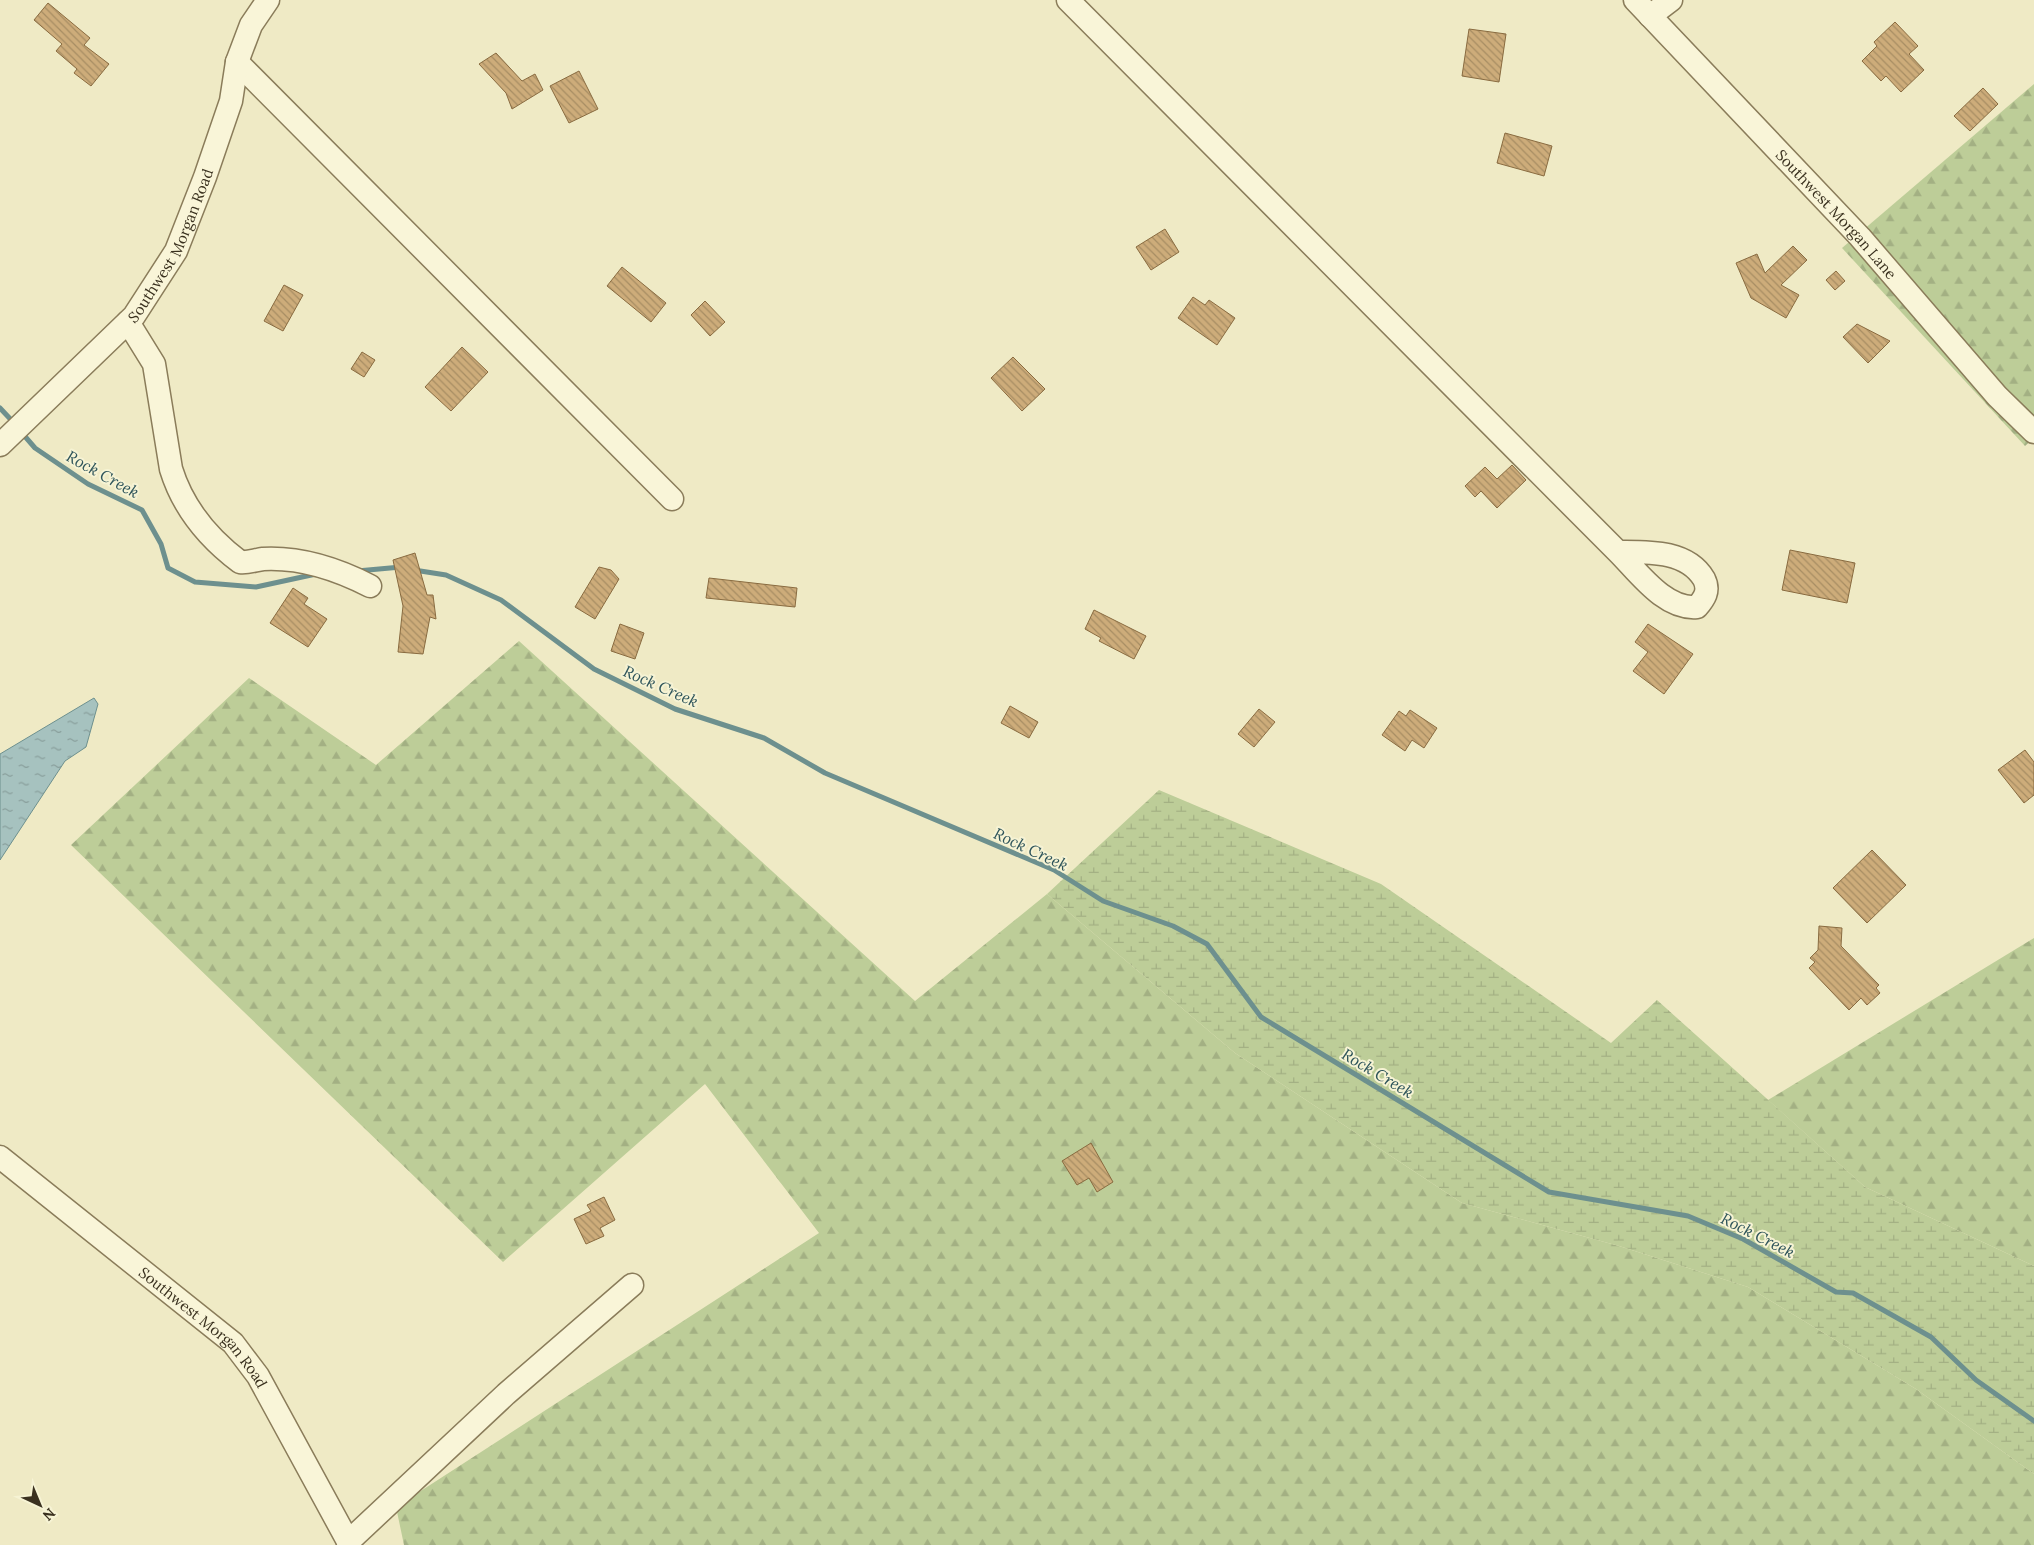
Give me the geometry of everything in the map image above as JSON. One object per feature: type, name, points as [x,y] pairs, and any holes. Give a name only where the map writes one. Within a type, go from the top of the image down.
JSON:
[{"type":"street","name":"Southwest Morgan Road","points":[[0,445],[128,322],[176,251],[205,177],[230,101],[237,62],[251,25],[268,0]]},
{"type":"street","points":[[1068,0],[1618,552]]},
{"type":"street","name":"Southwest Morgan Lane","points":[[1635,0],[1860,237],[1997,396],[2034,432]]},
{"type":"street","points":[[1650,16],[1671,0]]},
{"type":"street","points":[[237,62],[672,499]]},
{"type":"street","points":[[128,322],[154,364],[171,469],[176,486],[186,506],[206,531],[240,562],[261,559],[288,559],[331,568],[370,586]]},
{"type":"street","name":"Southwest Morgan Road","points":[[0,1157],[232,1343],[258,1376],[349,1544]]},
{"type":"street","points":[[349,1544],[506,1394],[632,1285]]},
{"type":"green space","points":[[2034,84],[2034,438],[2025,446],[1842,248]]},
{"type":"green space","points":[[519,641],[915,1001],[1047,894],[1235,1053],[1462,1203],[1619,1246],[1748,1287],[1916,1389],[2034,1474],[2034,1545],[404,1545],[396,1507],[819,1233],[705,1084],[503,1262],[71,845],[249,678],[376,765]]},
{"type":"green space","points":[[1159,790],[1381,884],[1611,1043],[1657,1000],[1865,1187],[2034,1266],[2034,1474],[1916,1389],[1748,1287],[1619,1246],[1462,1203],[1235,1053],[1047,894]]},
{"type":"green space","points":[[2034,938],[2034,1266],[1865,1187],[1768,1100]]},
{"type":"water","points":[[94,698],[98,704],[86,747],[65,761],[0,860],[0,754]]},
{"type":"building","points":[[48,3],[90,38],[84,45],[109,64],[91,86],[74,73],[77,69],[56,51],[62,44],[34,20]]},
{"type":"building","points":[[1895,22],[1918,46],[1909,54],[1924,70],[1901,92],[1886,76],[1881,81],[1862,61],[1877,46],[1874,42]]},
{"type":"building","points":[[1469,29],[1506,34],[1499,82],[1462,76]]},
{"type":"building","points":[[496,53],[522,81],[535,74],[543,90],[512,109],[506,93],[479,64]]},
{"type":"building","points":[[579,71],[598,109],[569,123],[550,86]]},
{"type":"building","points":[[1983,88],[1998,104],[1970,131],[1954,116]]},
{"type":"building","points":[[1505,133],[1552,146],[1544,176],[1497,163]]},
{"type":"building","points":[[1165,229],[1179,252],[1151,270],[1136,247]]},
{"type":"building","points":[[1793,246],[1807,260],[1781,285],[1799,295],[1786,318],[1751,298],[1736,263],[1757,254],[1765,273]]},
{"type":"building","points":[[622,267],[666,303],[651,322],[607,286]]},
{"type":"building","points":[[1836,271],[1845,281],[1835,290],[1826,280]]},
{"type":"building","points":[[284,285],[303,295],[283,331],[264,321]]},
{"type":"building","points":[[1193,297],[1205,305],[1209,300],[1235,318],[1217,345],[1178,318]]},
{"type":"building","points":[[705,301],[725,322],[710,336],[691,315]]},
{"type":"building","points":[[1857,324],[1890,341],[1868,363],[1843,337]]},
{"type":"building","points":[[462,347],[488,372],[451,411],[425,387]]},
{"type":"building","points":[[362,352],[375,360],[364,377],[351,369]]},
{"type":"building","points":[[1013,357],[1045,389],[1022,411],[991,378]]},
{"type":"building","points":[[1512,465],[1526,480],[1497,508],[1481,491],[1475,497],[1465,486],[1485,467],[1497,479]]},
{"type":"building","points":[[1790,550],[1855,563],[1847,603],[1782,590]]},
{"type":"building","points":[[415,553],[427,595],[433,595],[436,619],[430,617],[423,654],[398,652],[403,606],[393,560]]},
{"type":"building","points":[[599,567],[611,570],[619,579],[595,619],[575,607]]},
{"type":"building","points":[[709,578],[797,588],[795,607],[706,598]]},
{"type":"building","points":[[293,588],[308,598],[304,604],[327,619],[308,647],[270,623]]},
{"type":"building","points":[[1094,610],[1146,636],[1134,659],[1099,641],[1101,638],[1085,629]]},
{"type":"building","points":[[620,624],[644,633],[635,659],[611,651]]},
{"type":"building","points":[[1648,624],[1693,654],[1664,694],[1633,671],[1648,652],[1635,642]]},
{"type":"building","points":[[1010,706],[1038,722],[1029,738],[1001,723]]},
{"type":"building","points":[[1259,709],[1275,722],[1254,747],[1238,734]]},
{"type":"building","points":[[1410,710],[1437,728],[1424,748],[1412,740],[1405,751],[1382,735],[1399,711],[1406,716]]},
{"type":"building","points":[[2025,750],[2034,762],[2034,795],[2024,803],[1998,770]]},
{"type":"building","points":[[1872,850],[1906,885],[1867,923],[1833,888]]},
{"type":"building","points":[[1819,926],[1842,928],[1841,946],[1879,985],[1876,988],[1880,993],[1867,1005],[1861,998],[1849,1010],[1809,968],[1815,962],[1810,958],[1818,950]]},
{"type":"building","points":[[1091,1143],[1113,1182],[1097,1192],[1089,1178],[1077,1185],[1062,1161]]},
{"type":"building","points":[[604,1197],[615,1220],[600,1228],[604,1236],[586,1244],[574,1219],[591,1211],[587,1205]]},
{"type":"waterway","name":"Rock Creek","points":[[0,408],[15,424]]},
{"type":"waterway","name":"Rock Creek","points":[[22,433],[35,448],[88,484],[142,510],[161,544],[168,568],[195,582],[256,587],[316,574]]},
{"type":"waterway","name":"Rock Creek","points":[[357,571],[401,567]]},
{"type":"waterway","name":"Rock Creek","points":[[414,570],[446,575],[501,600],[594,669],[675,709],[764,738],[825,773],[1054,870],[1103,901],[1173,926],[1207,944],[1261,1017],[1549,1192],[1688,1216],[1743,1239],[1836,1292],[1853,1293],[1931,1337],[1976,1380],[2034,1421]]}]
